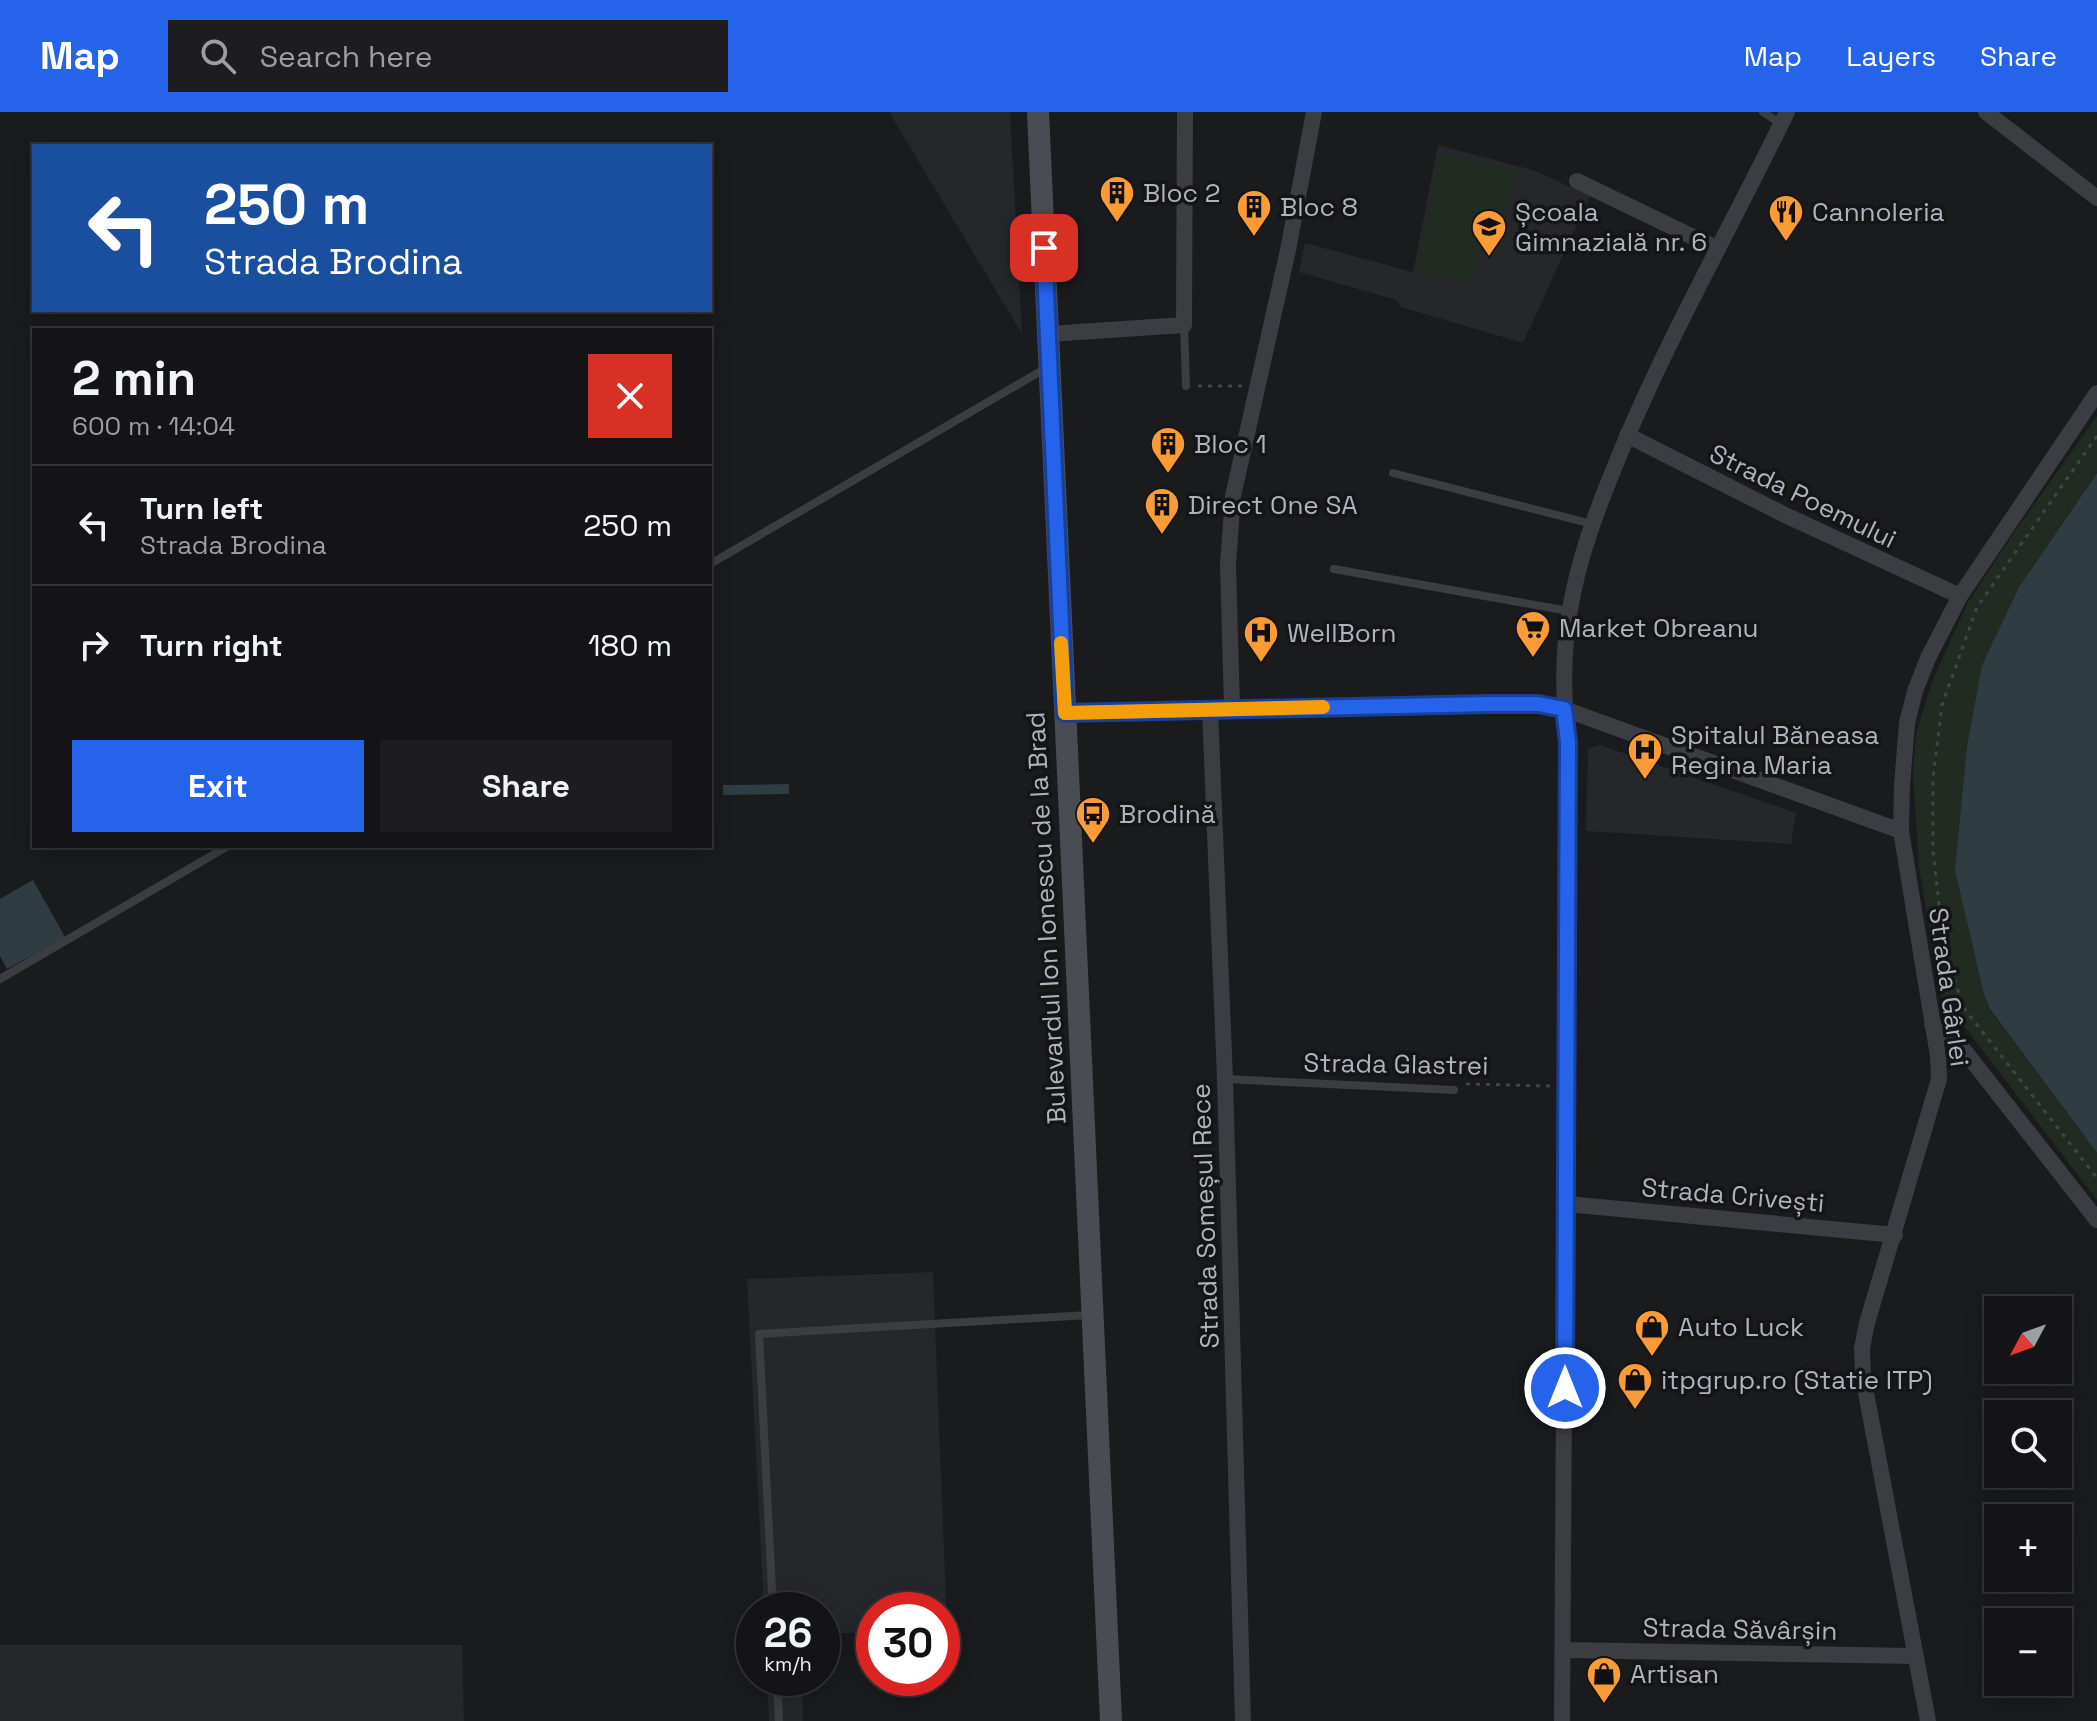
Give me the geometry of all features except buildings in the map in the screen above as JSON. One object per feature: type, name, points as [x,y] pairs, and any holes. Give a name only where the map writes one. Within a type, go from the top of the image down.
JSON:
[{"type":"main road","name":"Bulevardul Ion Ionescu de la Brad","points":[[1038,112],[1111,1721]]},
{"type":"street","points":[[1048,334],[1184,325],[1185,112]]},
{"type":"street","points":[[1232,709],[1229,525],[1314,112]]},
{"type":"street","points":[[1986,112],[2097,198]]},
{"type":"street","points":[[1562,1721],[1568,742],[1563,680],[1569,611],[1592,524],[1627,435],[1784,118]]},
{"type":"street","points":[[1577,181],[1718,249]]},
{"type":"street","name":"Strada Gârlei","points":[[1928,1721],[1863,1377],[1862,1348],[1939,1079],[1901,831],[1904,751],[1915,691],[1960,596],[2097,393]]},
{"type":"street","name":"Strada Poemului","points":[[1627,435],[1785,515],[1960,596]]},
{"type":"street","points":[[1065,713],[1538,704],[1564,709],[1901,831]]},
{"type":"street","name":"Strada Someșul Rece","points":[[1210,710],[1225,1079],[1243,1721]]},
{"type":"street","points":[[1932,1024],[1963,1049],[2097,1220]]},
{"type":"street","name":"Strada Crivești","points":[[1567,1204],[1895,1235]]},
{"type":"street","name":"Strada Săvârșin","points":[[1564,1650],[1915,1656]]},
{"type":"lane","points":[[1763,112],[1784,118]]},
{"type":"lane","points":[[1184,325],[1186,386]]},
{"type":"lane","points":[[712,563],[1049,366]]},
{"type":"lane","points":[[1393,473],[1592,524]]},
{"type":"lane","points":[[1334,569],[1569,611]]},
{"type":"lane","points":[[0,979],[225,848]]},
{"type":"lane","name":"Strada Glastrei","points":[[1225,1079],[1454,1090]]},
{"type":"lane","points":[[772,1592],[759,1334],[1091,1315]]},
{"type":"lane","points":[[778,1696],[779,1721]]},
{"type":"path","points":[[1186,386],[1257,385]]},
{"type":"path","points":[[2097,436],[1977,607],[1942,705],[1933,778],[1933,851],[1943,940],[1963,1007],[2097,1178]]},
{"type":"path","name":"Strada Glastrei","points":[[1454,1090],[1459,1084],[1567,1087]]},
{"type":"shaded area","points":[[889,112],[1010,112],[1022,334]]},
{"type":"shaded area","name":"Școala Gimnazială nr. 6","points":[[1438,145],[1533,170],[1590,196],[1523,343],[1401,307],[1396,300],[1299,272],[1305,243],[1413,272]]},
{"type":"shaded area","points":[[1440,154],[1522,171],[1468,283],[1417,273]]},
{"type":"shaded area","points":[[2097,416],[2097,472],[2019,587],[1982,665],[1984,994],[1990,1010],[2097,1153],[2097,1200],[1941,996],[1919,867],[1913,773],[1916,734],[1932,682],[1967,604]]},
{"type":"shaded area","points":[[2097,473],[2097,1153],[1990,1009],[1955,870],[1967,747],[1982,665],[2019,587]]},
{"type":"shaded area","name":"Spitalul Băneasa Regina Maria","points":[[1600,745],[1796,813],[1791,844],[1586,831],[1588,748]]},
{"type":"shaded area","points":[[789,784],[789,794],[723,795],[723,785]]},
{"type":"shaded area","points":[[33,880],[65,937],[7,969],[0,956],[0,899]]},
{"type":"shaded area","points":[[933,1272],[946,1592],[856,1592],[856,1633],[840,1633],[840,1592],[763,1592],[747,1279]]},
{"type":"shaded area","points":[[0,1645],[462,1645],[464,1721],[0,1721]]},
{"type":"shaded area","points":[[768,1696],[802,1696],[803,1721],[769,1721]]},
{"type":"slow traffic","points":[[1061,643],[1065,713],[1323,707]]},
{"type":"place","name":"Bloc 2","points":[[1117,224]]},
{"type":"place","name":"Bloc 8","points":[[1254,238]]},
{"type":"place","name":"Cannoleria","points":[[1786,243]]},
{"type":"place","name":"Școala Gimnazială nr. 6","points":[[1489,258]]},
{"type":"place","name":"Bloc 1","points":[[1168,475]]},
{"type":"place","name":"Direct One SA","points":[[1162,536]]},
{"type":"place","name":"Market Obreanu","points":[[1533,659]]},
{"type":"place","name":"WellBorn","points":[[1261,664]]},
{"type":"place","name":"Spitalul Băneasa Regina Maria","points":[[1645,781]]},
{"type":"place","name":"Brodină","points":[[1093,845]]},
{"type":"place","name":"Auto Luck","points":[[1652,1358]]},
{"type":"place","name":"itpgrup.ro (Statie ITP)","points":[[1635,1411]]},
{"type":"place","name":"Artisan","points":[[1604,1705]]},
{"type":"route","points":[[1044,248],[1065,713],[1490,704],[1538,704],[1564,709],[1568,742],[1565,1388]]}]
